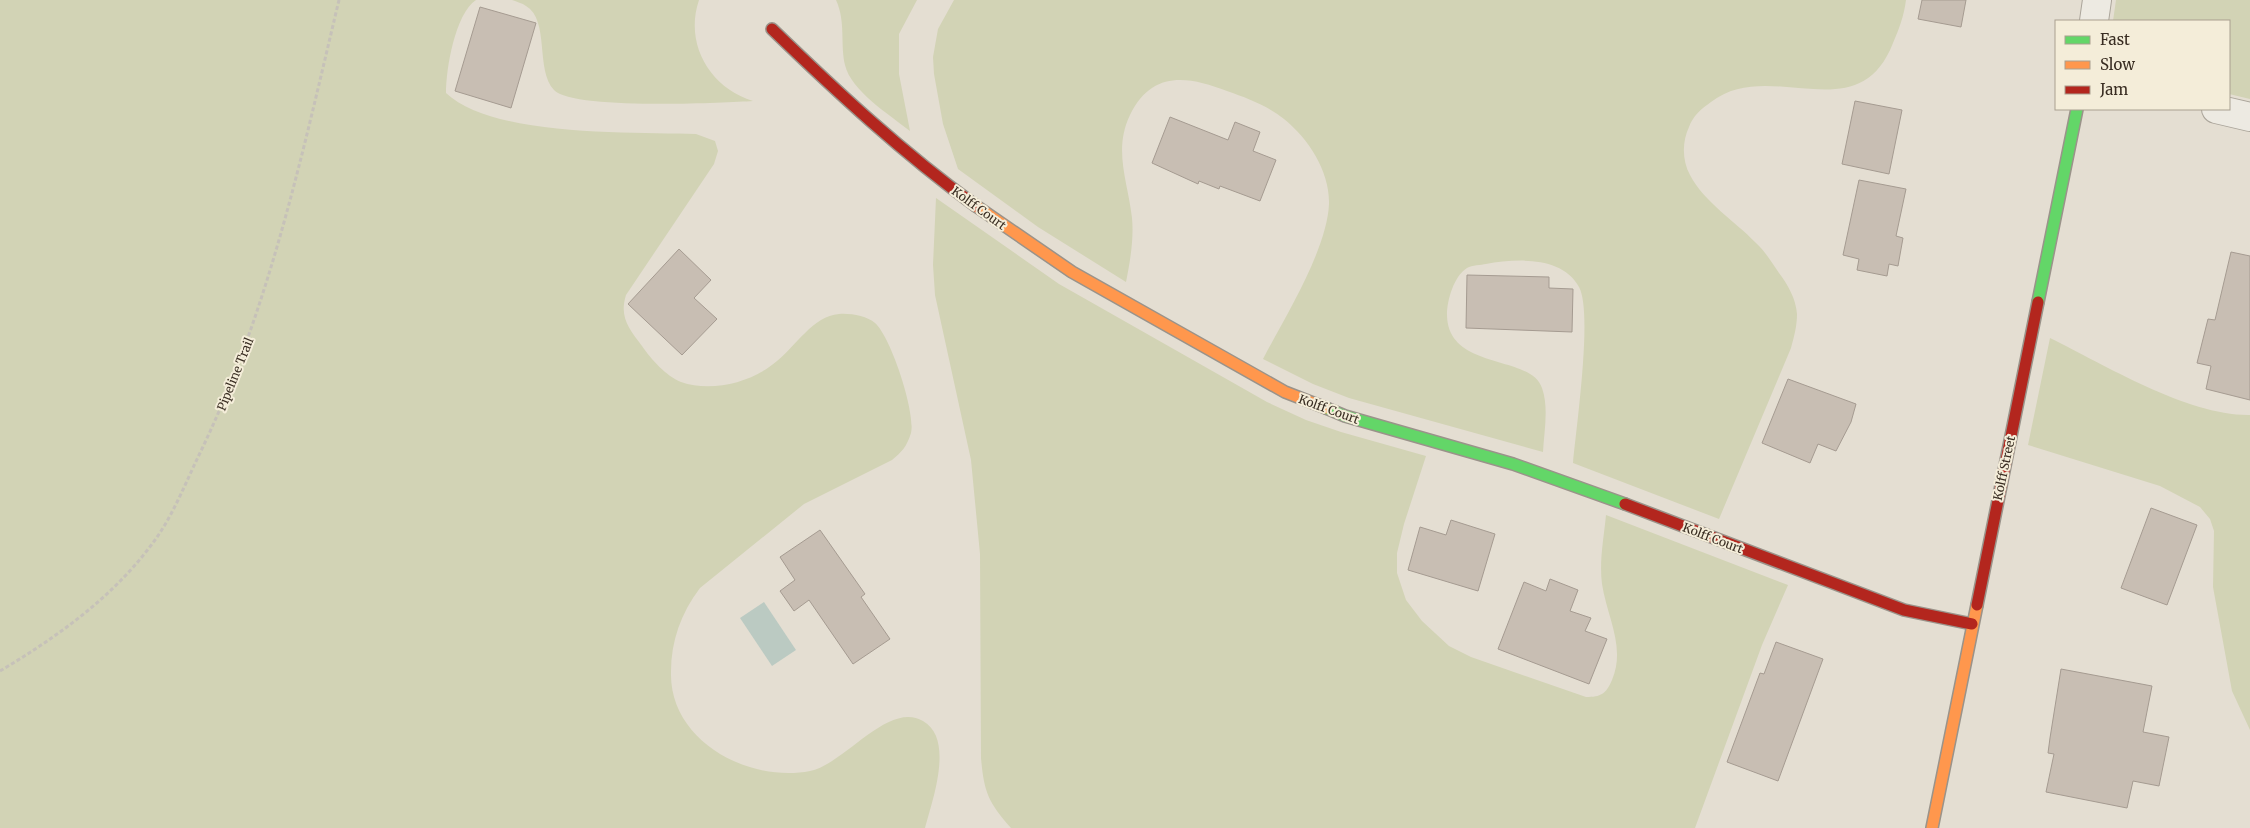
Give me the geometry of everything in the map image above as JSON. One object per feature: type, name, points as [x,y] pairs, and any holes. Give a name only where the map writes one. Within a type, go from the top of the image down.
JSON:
[{"type":"street","points":[[2094,20],[2097,0]]},
{"type":"street","name":"Kolff Court","points":[[772,29],[823,81],[860,114],[943,182],[1021,239],[1072,272],[1285,392],[1345,416],[1513,464],[1574,484],[1897,608],[1972,624]]},
{"type":"street","name":"Kolff Street","points":[[1932,828],[2078,110]]},
{"type":"street","points":[[2220,110],[2250,117]]},
{"type":"path","name":"Pipeline Trail","points":[[0,671],[49,641],[90,609],[128,574],[153,543],[174,507],[217,419],[251,334],[290,203],[339,0]]},
{"type":"green space","points":[[0,0],[476,0],[462,17],[457,29],[446,83],[446,93],[467,107],[496,118],[529,125],[601,132],[696,134],[715,141],[718,151],[714,164],[626,295],[624,310],[626,322],[633,334],[654,362],[675,379],[693,385],[719,386],[744,380],[767,368],[784,355],[805,333],[821,320],[839,314],[863,317],[875,323],[888,343],[901,376],[912,423],[908,442],[892,460],[804,504],[700,588],[682,617],[675,638],[671,661],[674,697],[683,718],[698,737],[717,752],[739,763],[762,770],[786,773],[810,771],[823,766],[881,726],[896,719],[910,717],[923,721],[933,730],[938,742],[940,756],[936,787],[925,828],[0,828]]},
{"type":"green space","points":[[512,0],[699,0],[695,16],[695,33],[698,48],[704,62],[724,86],[738,95],[753,101],[648,104],[616,103],[566,96],[554,90],[548,81],[538,22],[533,13],[524,5]]},
{"type":"green space","points":[[836,0],[917,0],[899,34],[899,74],[910,131],[872,102],[849,75],[845,65],[841,16]]},
{"type":"green space","points":[[954,0],[1906,0],[1901,22],[1893,43],[1878,69],[1858,84],[1836,89],[1759,86],[1734,90],[1711,102],[1701,110],[1693,119],[1687,133],[1684,157],[1687,169],[1696,185],[1711,203],[1748,235],[1765,253],[1788,287],[1795,303],[1797,314],[1791,348],[1719,519],[1573,463],[1584,345],[1583,300],[1579,287],[1571,277],[1561,269],[1550,264],[1510,261],[1471,266],[1462,272],[1455,282],[1448,302],[1447,315],[1451,333],[1461,345],[1475,354],[1523,370],[1535,377],[1542,388],[1545,404],[1546,420],[1543,452],[1349,398],[1313,384],[1263,359],[1304,283],[1313,262],[1321,242],[1329,204],[1326,180],[1322,168],[1309,146],[1302,136],[1284,119],[1264,106],[1213,86],[1185,80],[1172,80],[1160,84],[1149,90],[1139,100],[1125,128],[1122,153],[1132,218],[1131,250],[1126,282],[1038,227],[958,169],[943,124],[934,74],[933,57],[938,29]]},
{"type":"green space","points":[[2116,0],[2250,0],[2250,99],[2230,94],[2230,20],[2113,20]]},
{"type":"green space","points":[[936,198],[1059,284],[1267,402],[1306,420],[1341,432],[1426,456],[1404,524],[1397,553],[1397,573],[1406,600],[1422,621],[1449,646],[1471,657],[1586,697],[1602,694],[1608,689],[1616,668],[1617,656],[1614,632],[1604,596],[1601,575],[1606,515],[1788,585],[1762,645],[1695,828],[1011,828],[992,803],[982,770],[980,554],[971,460],[935,295],[933,265]]},
{"type":"green space","points":[[2050,338],[2147,387],[2174,398],[2226,413],[2250,415],[2250,730],[2232,691],[2213,587],[2214,531],[2210,519],[2200,507],[2160,486],[2028,445]]},
{"type":"shaded area","points":[[764,602],[796,650],[772,666],[740,618]]},
{"type":"building","points":[[1922,0],[1966,0],[1961,27],[1918,19]]},
{"type":"building","points":[[480,7],[536,23],[511,108],[455,91]]},
{"type":"building","points":[[1855,101],[1902,110],[1889,174],[1842,164]]},
{"type":"building","points":[[1170,117],[1228,140],[1235,122],[1260,132],[1253,151],[1276,160],[1260,201],[1220,186],[1219,189],[1199,181],[1198,184],[1152,163]]},
{"type":"building","points":[[1859,180],[1906,189],[1896,236],[1903,238],[1898,266],[1889,264],[1887,276],[1857,270],[1859,259],[1843,255]]},
{"type":"building","points":[[679,249],[711,280],[694,298],[717,319],[682,355],[628,304]]},
{"type":"building","points":[[2231,252],[2250,256],[2250,400],[2206,389],[2211,366],[2197,363],[2208,319],[2215,320]]},
{"type":"building","points":[[1467,275],[1549,277],[1549,288],[1573,289],[1572,332],[1466,328]]},
{"type":"building","points":[[1788,379],[1856,404],[1851,422],[1836,451],[1818,444],[1810,463],[1762,443]]},
{"type":"building","points":[[2151,508],[2197,525],[2167,605],[2121,588]]},
{"type":"building","points":[[1451,520],[1495,534],[1478,591],[1408,570],[1420,527],[1446,535]]},
{"type":"building","points":[[820,530],[865,594],[861,597],[890,639],[853,664],[809,600],[794,611],[780,591],[795,580],[780,557]]},
{"type":"building","points":[[1550,579],[1578,590],[1570,611],[1591,618],[1585,631],[1607,639],[1589,684],[1498,649],[1524,582],[1546,591]]},
{"type":"building","points":[[1776,642],[1823,659],[1778,781],[1727,762],[1760,673],[1764,674]]},
{"type":"building","points":[[2061,669],[2152,686],[2143,732],[2169,737],[2159,786],[2133,781],[2127,808],[2046,792],[2054,754],[2048,753]]},
{"type":"traffic: fast","points":[[2038,302],[2077,110]]},
{"type":"traffic: fast","points":[[1326,408],[1345,416],[1513,464],[1625,504]]},
{"type":"traffic: slow","points":[[976,206],[1072,272],[1285,392],[1326,408]]},
{"type":"traffic: slow","points":[[1932,828],[1977,605]]},
{"type":"traffic: jam","points":[[772,29],[871,121],[922,165],[976,206]]},
{"type":"traffic: jam","points":[[1977,605],[2038,302]]},
{"type":"traffic: jam","points":[[1625,504],[1904,610],[1972,624]]}]
